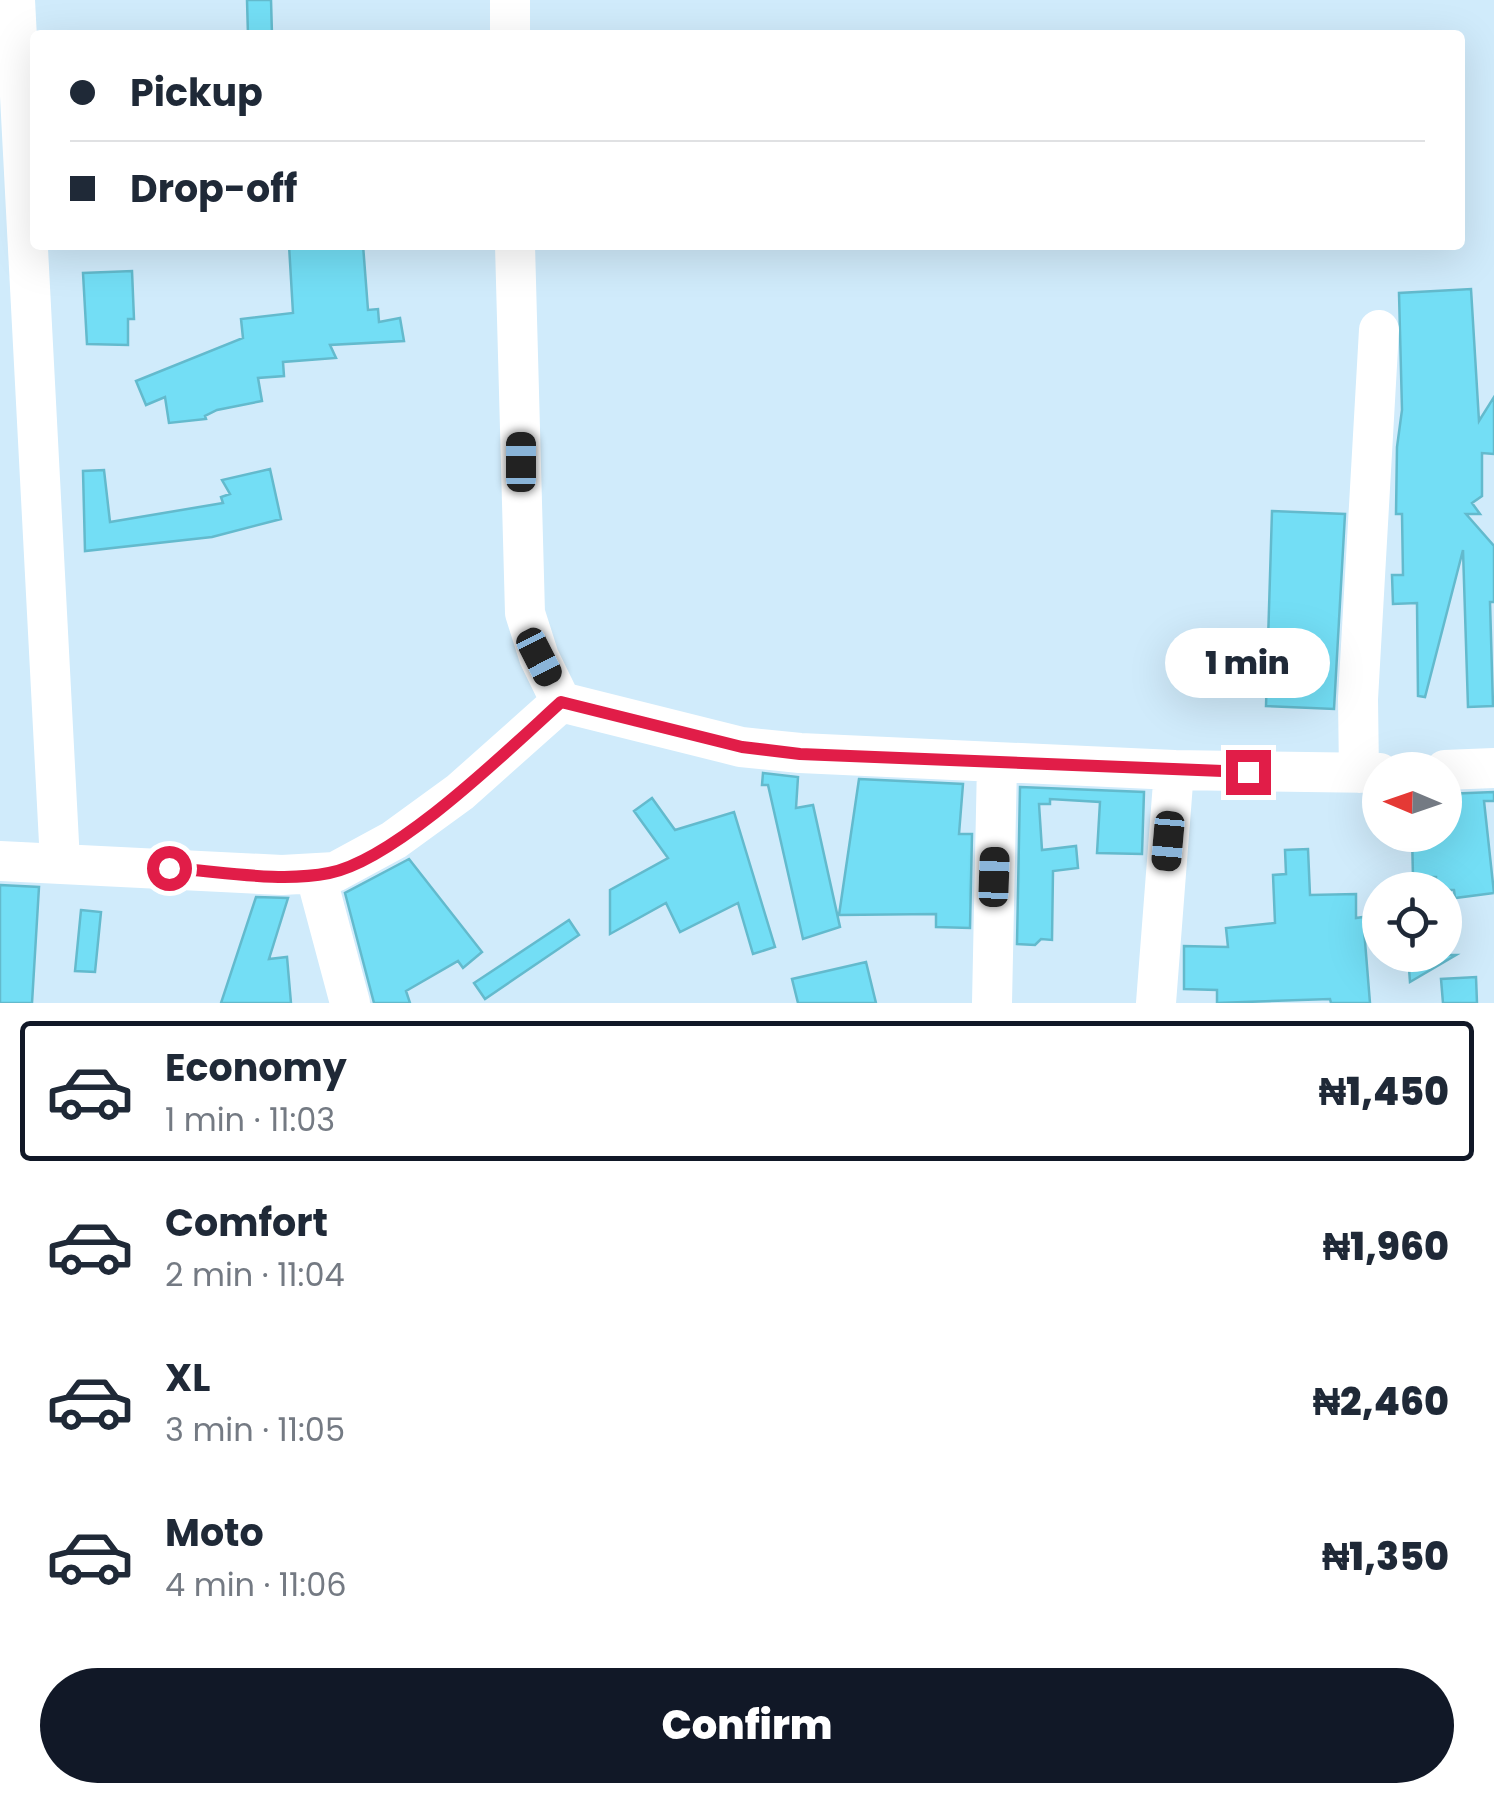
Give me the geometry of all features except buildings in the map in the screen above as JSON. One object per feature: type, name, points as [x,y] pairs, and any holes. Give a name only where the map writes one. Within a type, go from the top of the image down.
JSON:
[{"type":"street","points":[[15,0],[19,399],[60,862]]},
{"type":"street","points":[[510,0],[510,30]]},
{"type":"street","points":[[516,250],[526,613],[539,657],[561,702],[742,747],[800,754],[1362,774]]},
{"type":"street","points":[[1366,752],[1358,699],[1379,330]]},
{"type":"street","points":[[0,861],[316,876],[363,860],[394,840],[460,792],[561,702]]},
{"type":"street","points":[[992,1003],[997,762]]},
{"type":"street","points":[[1462,769],[1494,768]]},
{"type":"street","points":[[1156,1003],[1174,770]]},
{"type":"street","points":[[316,876],[350,1003]]},
{"type":"route","points":[[169,868],[316,876],[335,872],[363,860],[460,792],[561,702],[742,747],[800,754],[1248,772]]}]
